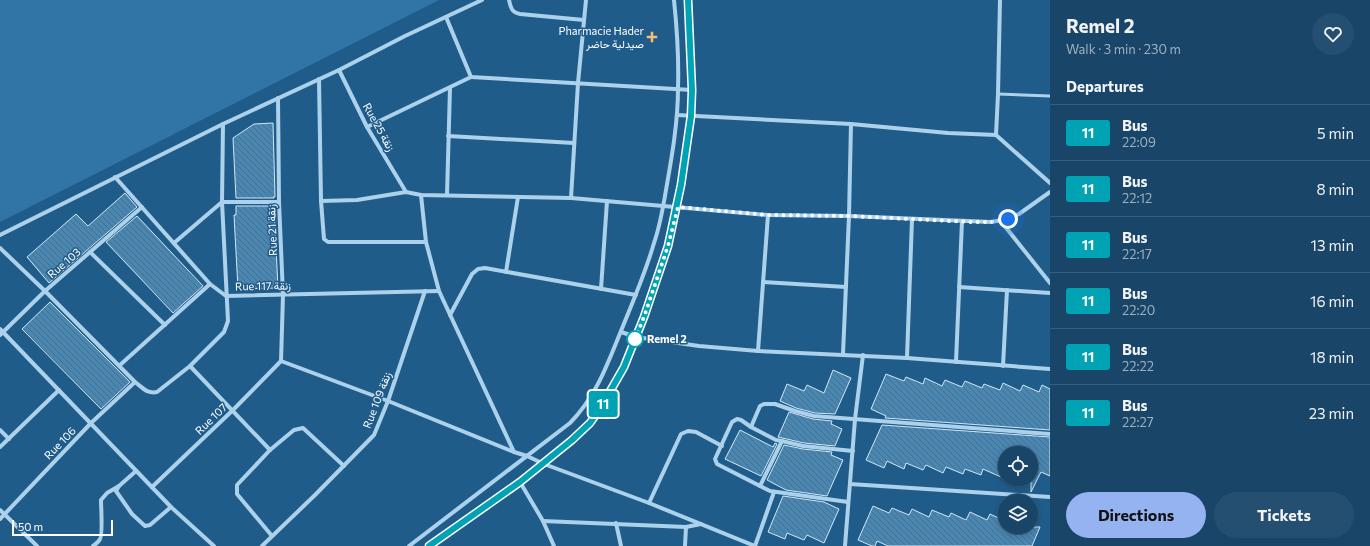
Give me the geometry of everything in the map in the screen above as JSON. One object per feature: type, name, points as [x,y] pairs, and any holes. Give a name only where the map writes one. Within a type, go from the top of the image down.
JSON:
[{"type":"street","points":[[0,235],[223,124],[339,70],[405,36],[482,0]]},
{"type":"street","points":[[509,0],[511,9],[520,14],[584,20]]},
{"type":"street","points":[[571,198],[578,83],[586,0]]},
{"type":"street","points":[[409,546],[570,423],[590,399],[598,384],[636,295],[654,242],[663,206],[671,165],[677,115],[678,44],[674,0]]},
{"type":"street","points":[[429,546],[520,482],[544,464],[576,436],[590,423],[600,409],[624,367],[644,317],[668,246],[678,207],[691,116],[692,90],[688,0]]},
{"type":"street","points":[[996,135],[1000,0]]},
{"type":"street","points":[[446,17],[472,77]]},
{"type":"street","name":"Rue 25 زنقة","points":[[339,70],[367,127],[406,192]]},
{"type":"street","points":[[367,127],[472,77],[692,90]]},
{"type":"street","points":[[319,79],[323,236],[325,241],[426,242]]},
{"type":"street","points":[[447,195],[450,88]]},
{"type":"street","name":"Rue 21 زنقة","points":[[278,98],[283,295],[281,361]]},
{"type":"street","points":[[677,115],[851,124],[948,133],[996,135],[1050,184]]},
{"type":"street","points":[[0,248],[120,365],[135,382],[147,392],[157,392],[190,366],[224,332],[228,321],[222,202],[223,124]]},
{"type":"street","points":[[843,354],[851,124]]},
{"type":"street","points":[[448,136],[574,143]]},
{"type":"street","name":"Rue 117 زنقة","points":[[115,177],[210,284],[226,296],[439,291]]},
{"type":"street","points":[[322,200],[357,200],[406,192],[421,195],[571,198],[768,215],[849,216],[991,222],[1008,219],[1018,214],[1050,192]]},
{"type":"street","points":[[421,195],[426,242],[439,291],[514,452]]},
{"type":"street","points":[[506,272],[518,197]]},
{"type":"street","points":[[601,289],[607,201]]},
{"type":"street","points":[[174,243],[222,202],[280,202]]},
{"type":"street","name":"Rue 103","points":[[1,332],[45,291],[142,207]]},
{"type":"street","points":[[758,351],[768,215]]},
{"type":"street","points":[[907,358],[912,219]]},
{"type":"street","points":[[1000,220],[1050,283]]},
{"type":"street","points":[[956,362],[962,221]]},
{"type":"street","points":[[90,252],[165,325]]},
{"type":"street","points":[[450,315],[475,271],[485,268],[636,295]]},
{"type":"street","points":[[763,282],[846,287]]},
{"type":"street","points":[[120,365],[210,284]]},
{"type":"street","points":[[959,287],[1050,293]]},
{"type":"street","points":[[1003,366],[1007,290]]},
{"type":"street","name":"Rue 109 زنقة","points":[[262,546],[374,435],[388,401],[425,292]]},
{"type":"street","points":[[1,332],[171,507],[214,546]]},
{"type":"street","points":[[621,332],[636,336],[699,346],[758,351],[863,355],[1050,369]]},
{"type":"street","points":[[845,546],[855,419],[863,355]]},
{"type":"street","points":[[281,361],[388,401],[544,464],[648,503],[755,546],[774,492]]},
{"type":"street","name":"Rue 107","points":[[152,487],[233,410],[281,361]]},
{"type":"street","points":[[190,366],[270,450]]},
{"type":"street","name":"Rue 106","points":[[0,519],[91,424],[135,382]]},
{"type":"street","points":[[0,447],[58,390]]},
{"type":"street","points":[[751,427],[760,406],[764,404],[775,404],[814,416],[1050,434]]},
{"type":"street","points":[[848,502],[774,492],[717,464],[716,457],[732,422],[741,420],[776,440],[803,446],[853,451]]},
{"type":"street","points":[[272,536],[237,494],[236,490],[237,485],[270,450],[294,430],[303,428],[344,466]]},
{"type":"street","points":[[0,430],[9,439]]},
{"type":"street","points":[[648,503],[681,434],[688,431],[696,432],[722,446]]},
{"type":"street","points":[[760,486],[782,441]]},
{"type":"street","points":[[93,546],[100,539],[102,533],[100,519],[101,500],[107,493],[119,486],[136,470]]},
{"type":"street","points":[[520,482],[543,521],[554,546]]},
{"type":"street","points":[[850,484],[1050,497]]},
{"type":"street","points":[[119,486],[116,491],[118,496],[132,514],[145,526],[150,525],[171,507]]},
{"type":"street","points":[[0,510],[37,546]]},
{"type":"street","points":[[543,521],[686,526],[702,524]]},
{"type":"street","points":[[616,523],[622,546]]},
{"type":"street","points":[[685,546],[686,526]]},
{"type":"street","points":[[742,541],[743,546]]},
{"type":"lane","points":[[998,94],[1050,96]]},
{"type":"shaded area","points":[[0,0],[439,0],[0,222]]},
{"type":"building","points":[[273,123],[275,197],[236,198],[233,138],[254,124]]},
{"type":"building","points":[[125,193],[137,207],[49,283],[27,257],[76,214],[88,226]]},
{"type":"building","points":[[236,206],[274,206],[278,288],[238,289],[234,215],[236,215]]},
{"type":"building","points":[[137,216],[203,286],[173,313],[106,242]]},
{"type":"building","points":[[50,302],[130,382],[101,409],[22,329]]},
{"type":"building","points":[[833,370],[851,378],[835,414],[815,413],[796,408],[780,401],[787,384],[804,391],[807,385],[824,393]]},
{"type":"building","points":[[886,374],[904,381],[906,377],[923,384],[925,378],[942,386],[945,380],[962,387],[965,381],[982,388],[984,384],[1000,390],[1003,383],[1020,391],[1023,385],[1039,392],[1042,385],[1050,389],[1050,430],[885,418],[886,416],[871,409]]},
{"type":"building","points":[[789,412],[813,419],[832,421],[831,424],[842,429],[835,446],[804,443],[778,437]]},
{"type":"building","points":[[882,425],[1050,437],[1050,476],[1041,472],[1038,478],[1038,446],[998,446],[998,476],[983,469],[981,475],[965,469],[963,474],[946,467],[943,473],[926,465],[923,470],[906,463],[904,469],[887,461],[884,468],[866,460]]},
{"type":"building","points":[[740,430],[773,447],[775,443],[777,444],[761,476],[725,459]]},
{"type":"building","points":[[784,445],[803,449],[832,452],[831,455],[843,460],[827,496],[786,490],[767,480]]},
{"type":"building","points":[[783,496],[824,502],[839,509],[824,543],[807,535],[804,540],[787,533],[785,539],[768,532]]},
{"type":"building","points":[[873,506],[889,513],[892,508],[909,515],[912,509],[929,517],[932,510],[949,517],[951,513],[966,520],[970,512],[987,520],[990,514],[998,518],[998,534],[1037,534],[1032,546],[888,546],[877,541],[875,546],[872,546],[858,540]]},
{"type":"bus line","name":"11","points":[[429,546],[520,482],[572,440],[590,423],[600,409],[624,367],[644,317],[668,246],[678,207],[691,116],[692,90],[688,0]]},
{"type":"place","name":"Pharmacie Hader صيدلية حاضر","points":[[652,37]]},
{"type":"place","name":"Remel 2","points":[[635,339]]},
{"type":"route","points":[[635,339],[668,246],[678,207],[768,215],[849,216],[972,222],[991,222],[1008,219]]}]
